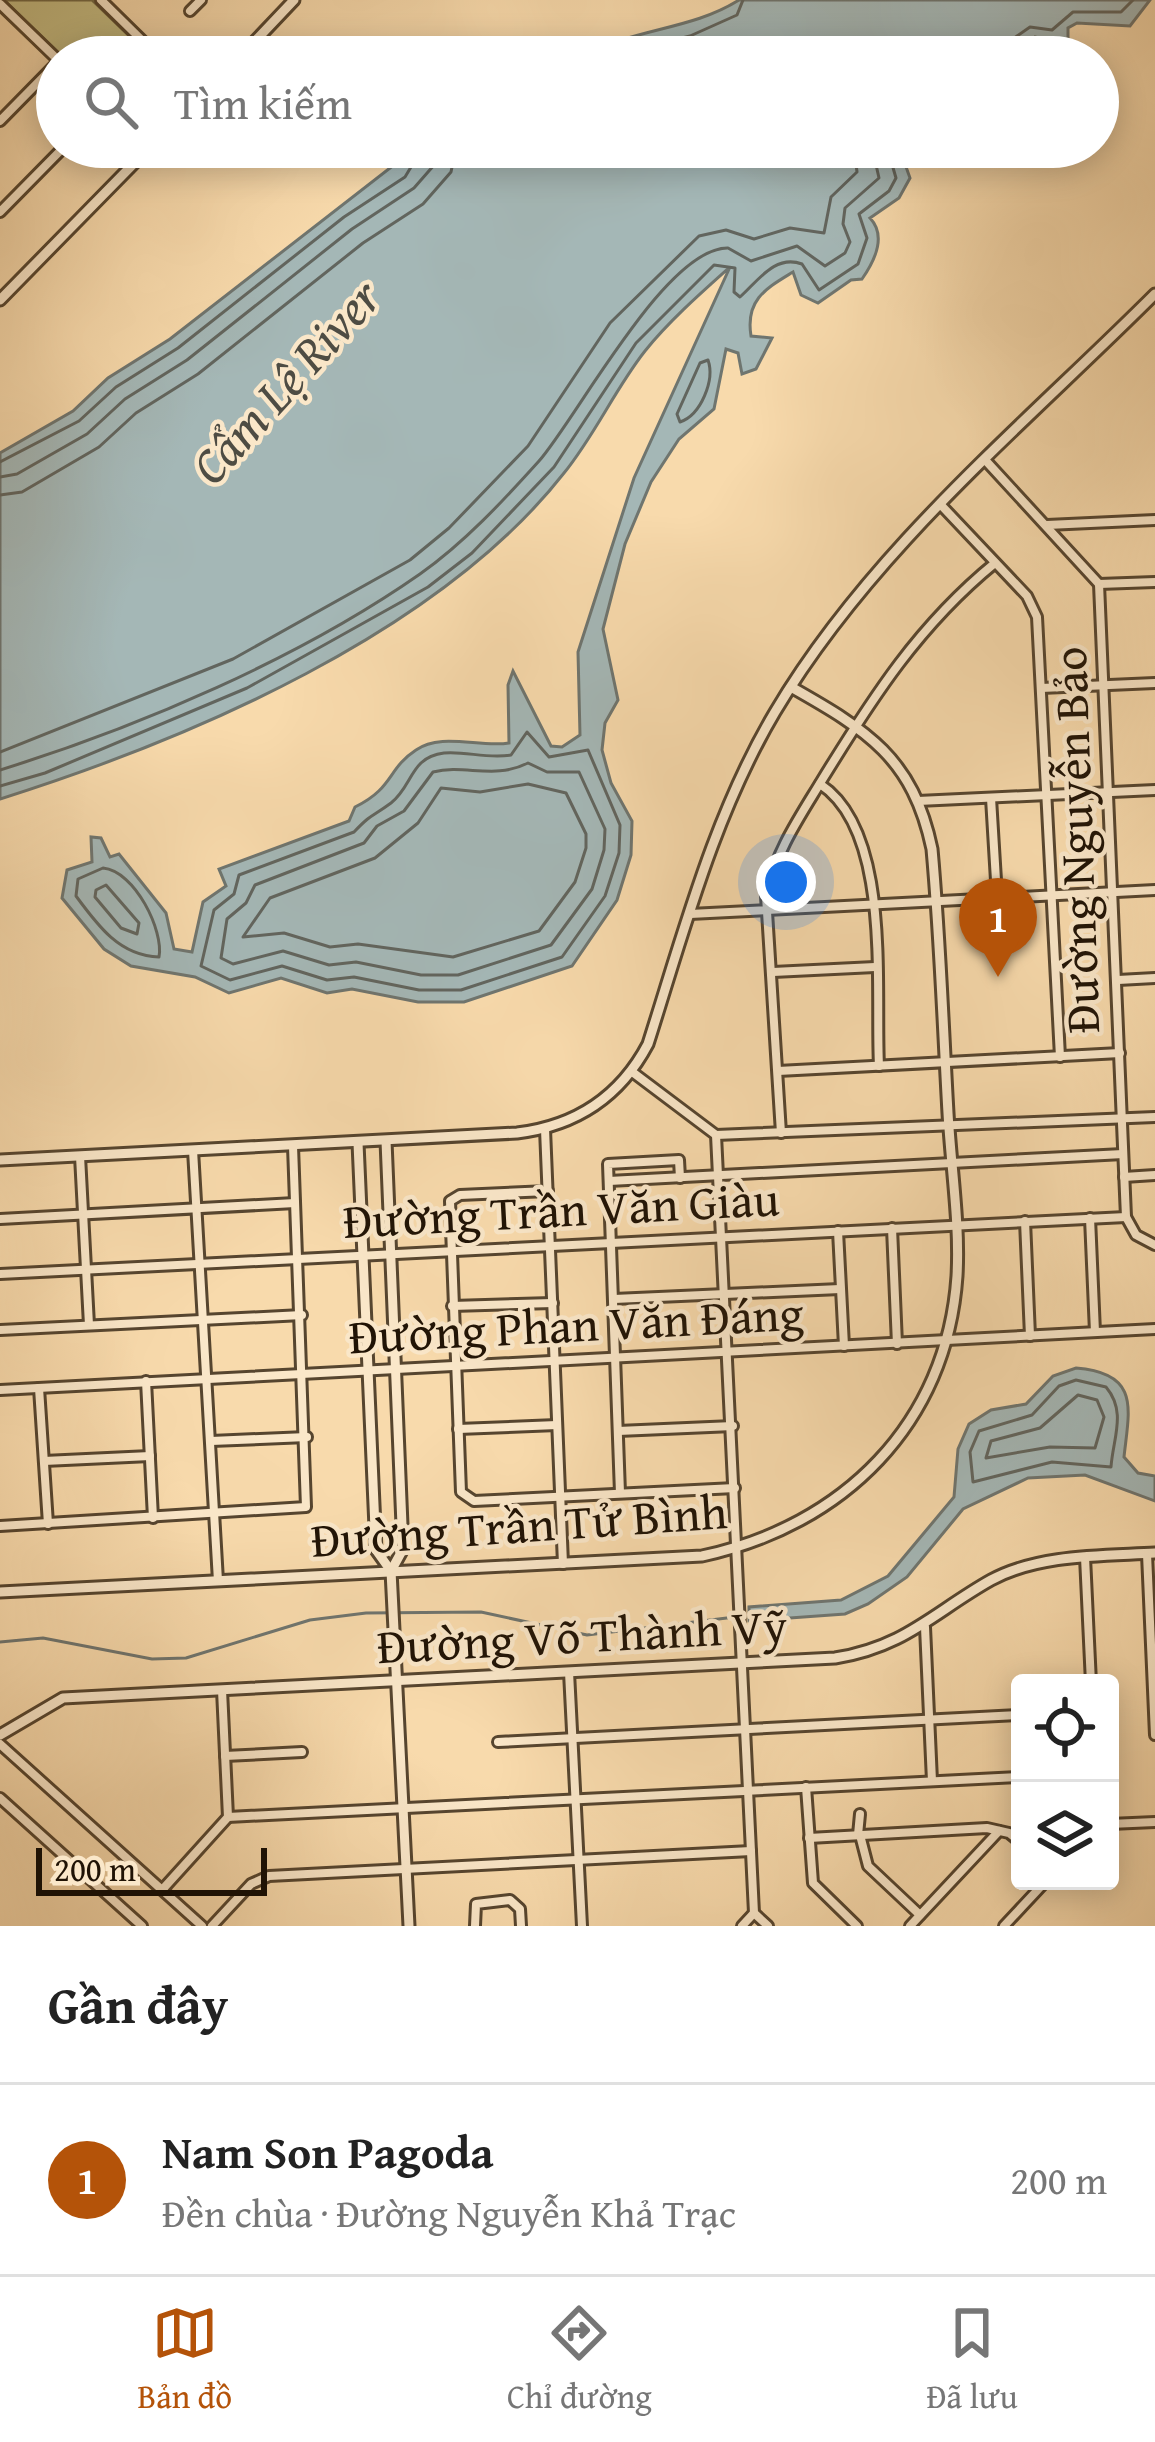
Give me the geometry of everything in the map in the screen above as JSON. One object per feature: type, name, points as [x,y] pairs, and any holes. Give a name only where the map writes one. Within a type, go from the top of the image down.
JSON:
[{"type":"street","points":[[259,36],[294,0]]},
{"type":"street","points":[[105,1],[139,36]]},
{"type":"street","points":[[190,11],[198,1]]},
{"type":"street","points":[[0,4],[36,40]]},
{"type":"street","points":[[0,122],[36,83]]},
{"type":"street","points":[[0,212],[45,168]]},
{"type":"street","points":[[0,300],[130,168]]},
{"type":"street","points":[[0,1160],[545,1129],[596,1106],[632,1072],[648,1044],[723,818],[791,687],[869,580],[1155,294]]},
{"type":"street","name":"Đường Nguyễn Bảo","points":[[986,462],[1099,584],[1126,1217]]},
{"type":"street","points":[[940,505],[1035,610],[1060,1057]]},
{"type":"street","points":[[1045,525],[1155,520]]},
{"type":"street","points":[[781,1133],[766,910],[770,876],[788,832],[854,723],[935,614],[995,563]]},
{"type":"street","points":[[1099,584],[1155,582]]},
{"type":"street","points":[[1041,688],[1155,683]]},
{"type":"street","name":"Đường Trần Tử Bình","points":[[0,1592],[682,1558],[737,1549],[818,1514],[878,1464],[918,1411],[946,1341],[957,1271],[932,849],[918,801],[888,752],[854,723],[791,687]]},
{"type":"street","points":[[820,784],[845,804],[862,838],[872,904],[879,1066]]},
{"type":"street","points":[[918,801],[1155,790]]},
{"type":"street","points":[[991,798],[998,897]]},
{"type":"street","points":[[689,914],[1155,890]]},
{"type":"street","points":[[773,972],[874,967]]},
{"type":"street","points":[[1118,980],[1155,978]]},
{"type":"street","points":[[778,1071],[1120,1053]]},
{"type":"street","points":[[632,1072],[716,1135],[1155,1117]]},
{"type":"street","points":[[545,1129],[563,1564]]},
{"type":"street","points":[[716,1135],[754,1913],[768,1926]]},
{"type":"street","points":[[386,1141],[403,1549],[391,1571],[409,1926]]},
{"type":"street","points":[[358,1143],[376,1550],[391,1571]]},
{"type":"street","points":[[0,1526],[306,1508],[293,1146]]},
{"type":"street","points":[[193,1150],[218,1581]]},
{"type":"street","points":[[609,1181],[1124,1154]]},
{"type":"street","points":[[80,1156],[89,1325]]},
{"type":"street","points":[[620,1492],[608,1164],[679,1160],[680,1178]]},
{"type":"street","points":[[1124,1177],[1155,1175]]},
{"type":"street","points":[[548,1191],[453,1197],[450,1251],[461,1492],[469,1501],[735,1487]]},
{"type":"street","points":[[0,1219],[295,1203]]},
{"type":"street","points":[[1126,1217],[1136,1235],[1155,1244]]},
{"type":"street","name":"Đường Trần Văn Giàu","points":[[0,1274],[1126,1217]]},
{"type":"street","points":[[1090,1218],[1095,1332]]},
{"type":"street","points":[[1025,1221],[1030,1336]]},
{"type":"street","points":[[892,1228],[897,1344]]},
{"type":"street","points":[[838,1231],[844,1346]]},
{"type":"street","points":[[614,1299],[840,1288]]},
{"type":"street","points":[[452,1306],[553,1303]]},
{"type":"street","points":[[0,1330],[302,1315]]},
{"type":"street","name":"Đường Phan Văn Đáng","points":[[0,1390],[1155,1329]]},
{"type":"street","points":[[146,1381],[153,1518]]},
{"type":"street","points":[[39,1388],[48,1524]]},
{"type":"street","points":[[458,1429],[557,1425]]},
{"type":"street","points":[[618,1431],[733,1426]]},
{"type":"street","points":[[211,1441],[307,1437]]},
{"type":"street","points":[[44,1461],[149,1456]]},
{"type":"street","points":[[1151,1553],[1155,1735]]},
{"type":"street","name":"Đường Võ Thành Vỹ","points":[[0,1735],[63,1698],[859,1654],[925,1628],[991,1580],[1022,1567],[1151,1553]]},
{"type":"street","points":[[1085,1557],[1091,1674]]},
{"type":"street","points":[[925,1628],[932,1781]]},
{"type":"street","points":[[569,1672],[582,1926]]},
{"type":"street","points":[[162,1891],[228,1817],[222,1690]]},
{"type":"street","points":[[498,1742],[1011,1714]]},
{"type":"street","points":[[0,1744],[202,1926]]},
{"type":"street","points":[[225,1756],[302,1752]]},
{"type":"street","points":[[228,1817],[1011,1777]]},
{"type":"street","points":[[806,1787],[812,1882],[857,1926]]},
{"type":"street","points":[[0,1798],[142,1926]]},
{"type":"street","points":[[860,1814],[859,1835],[868,1866],[920,1915]]},
{"type":"street","points":[[1119,1824],[1155,1822]]},
{"type":"street","points":[[809,1838],[1000,1830],[1011,1837]]},
{"type":"street","points":[[910,1926],[1000,1830]]},
{"type":"street","points":[[212,1926],[261,1878],[751,1851]]},
{"type":"street","points":[[1004,1926],[1038,1890]]},
{"type":"street","points":[[475,1926],[476,1904],[510,1900],[520,1909],[521,1926]]},
{"type":"street","points":[[742,1926],[754,1913]]},
{"type":"shaded area","points":[[4,0],[92,0],[129,36],[41,36]]},
{"type":"water","points":[[739,0],[1150,0],[1130,26],[1077,23],[1068,28],[1068,36],[636,36]]},
{"type":"water","name":"Cẩm Lệ River","points":[[390,168],[906,168],[910,178],[899,198],[870,218],[877,247],[862,279],[851,280],[818,303],[801,295],[793,272],[760,296],[751,313],[751,336],[772,338],[756,369],[742,374],[738,353],[726,349],[714,409],[679,439],[651,482],[625,544],[603,629],[618,700],[605,723],[602,750],[611,783],[632,821],[631,855],[617,900],[572,966],[464,1002],[418,1002],[352,989],[327,993],[281,978],[229,993],[195,977],[131,966],[104,949],[62,898],[67,870],[92,862],[91,837],[101,838],[110,857],[119,854],[166,913],[174,949],[192,952],[203,902],[226,886],[219,869],[349,821],[355,807],[377,793],[407,757],[426,745],[509,743],[508,685],[513,671],[551,746],[562,747],[580,735],[578,652],[634,478],[730,267],[645,351],[564,473],[512,530],[450,583],[381,631],[229,712],[0,799],[0,453],[73,411],[108,378],[170,339]]},
{"type":"water","points":[[1076,1368],[1112,1377],[1121,1386],[1128,1410],[1124,1457],[1138,1473],[1155,1476],[1155,1501],[1085,1475],[1028,1478],[963,1509],[907,1577],[868,1604],[845,1614],[749,1621],[749,1607],[841,1600],[888,1576],[954,1497],[958,1449],[969,1424],[991,1410],[1026,1404],[1053,1376]]},
{"type":"waterway","points":[[0,1642],[43,1638],[152,1659],[186,1658],[310,1620],[366,1613],[481,1612],[587,1635],[735,1617]]},
{"type":"place","name":"Nam Son Pagoda","points":[[998,977]]}]
